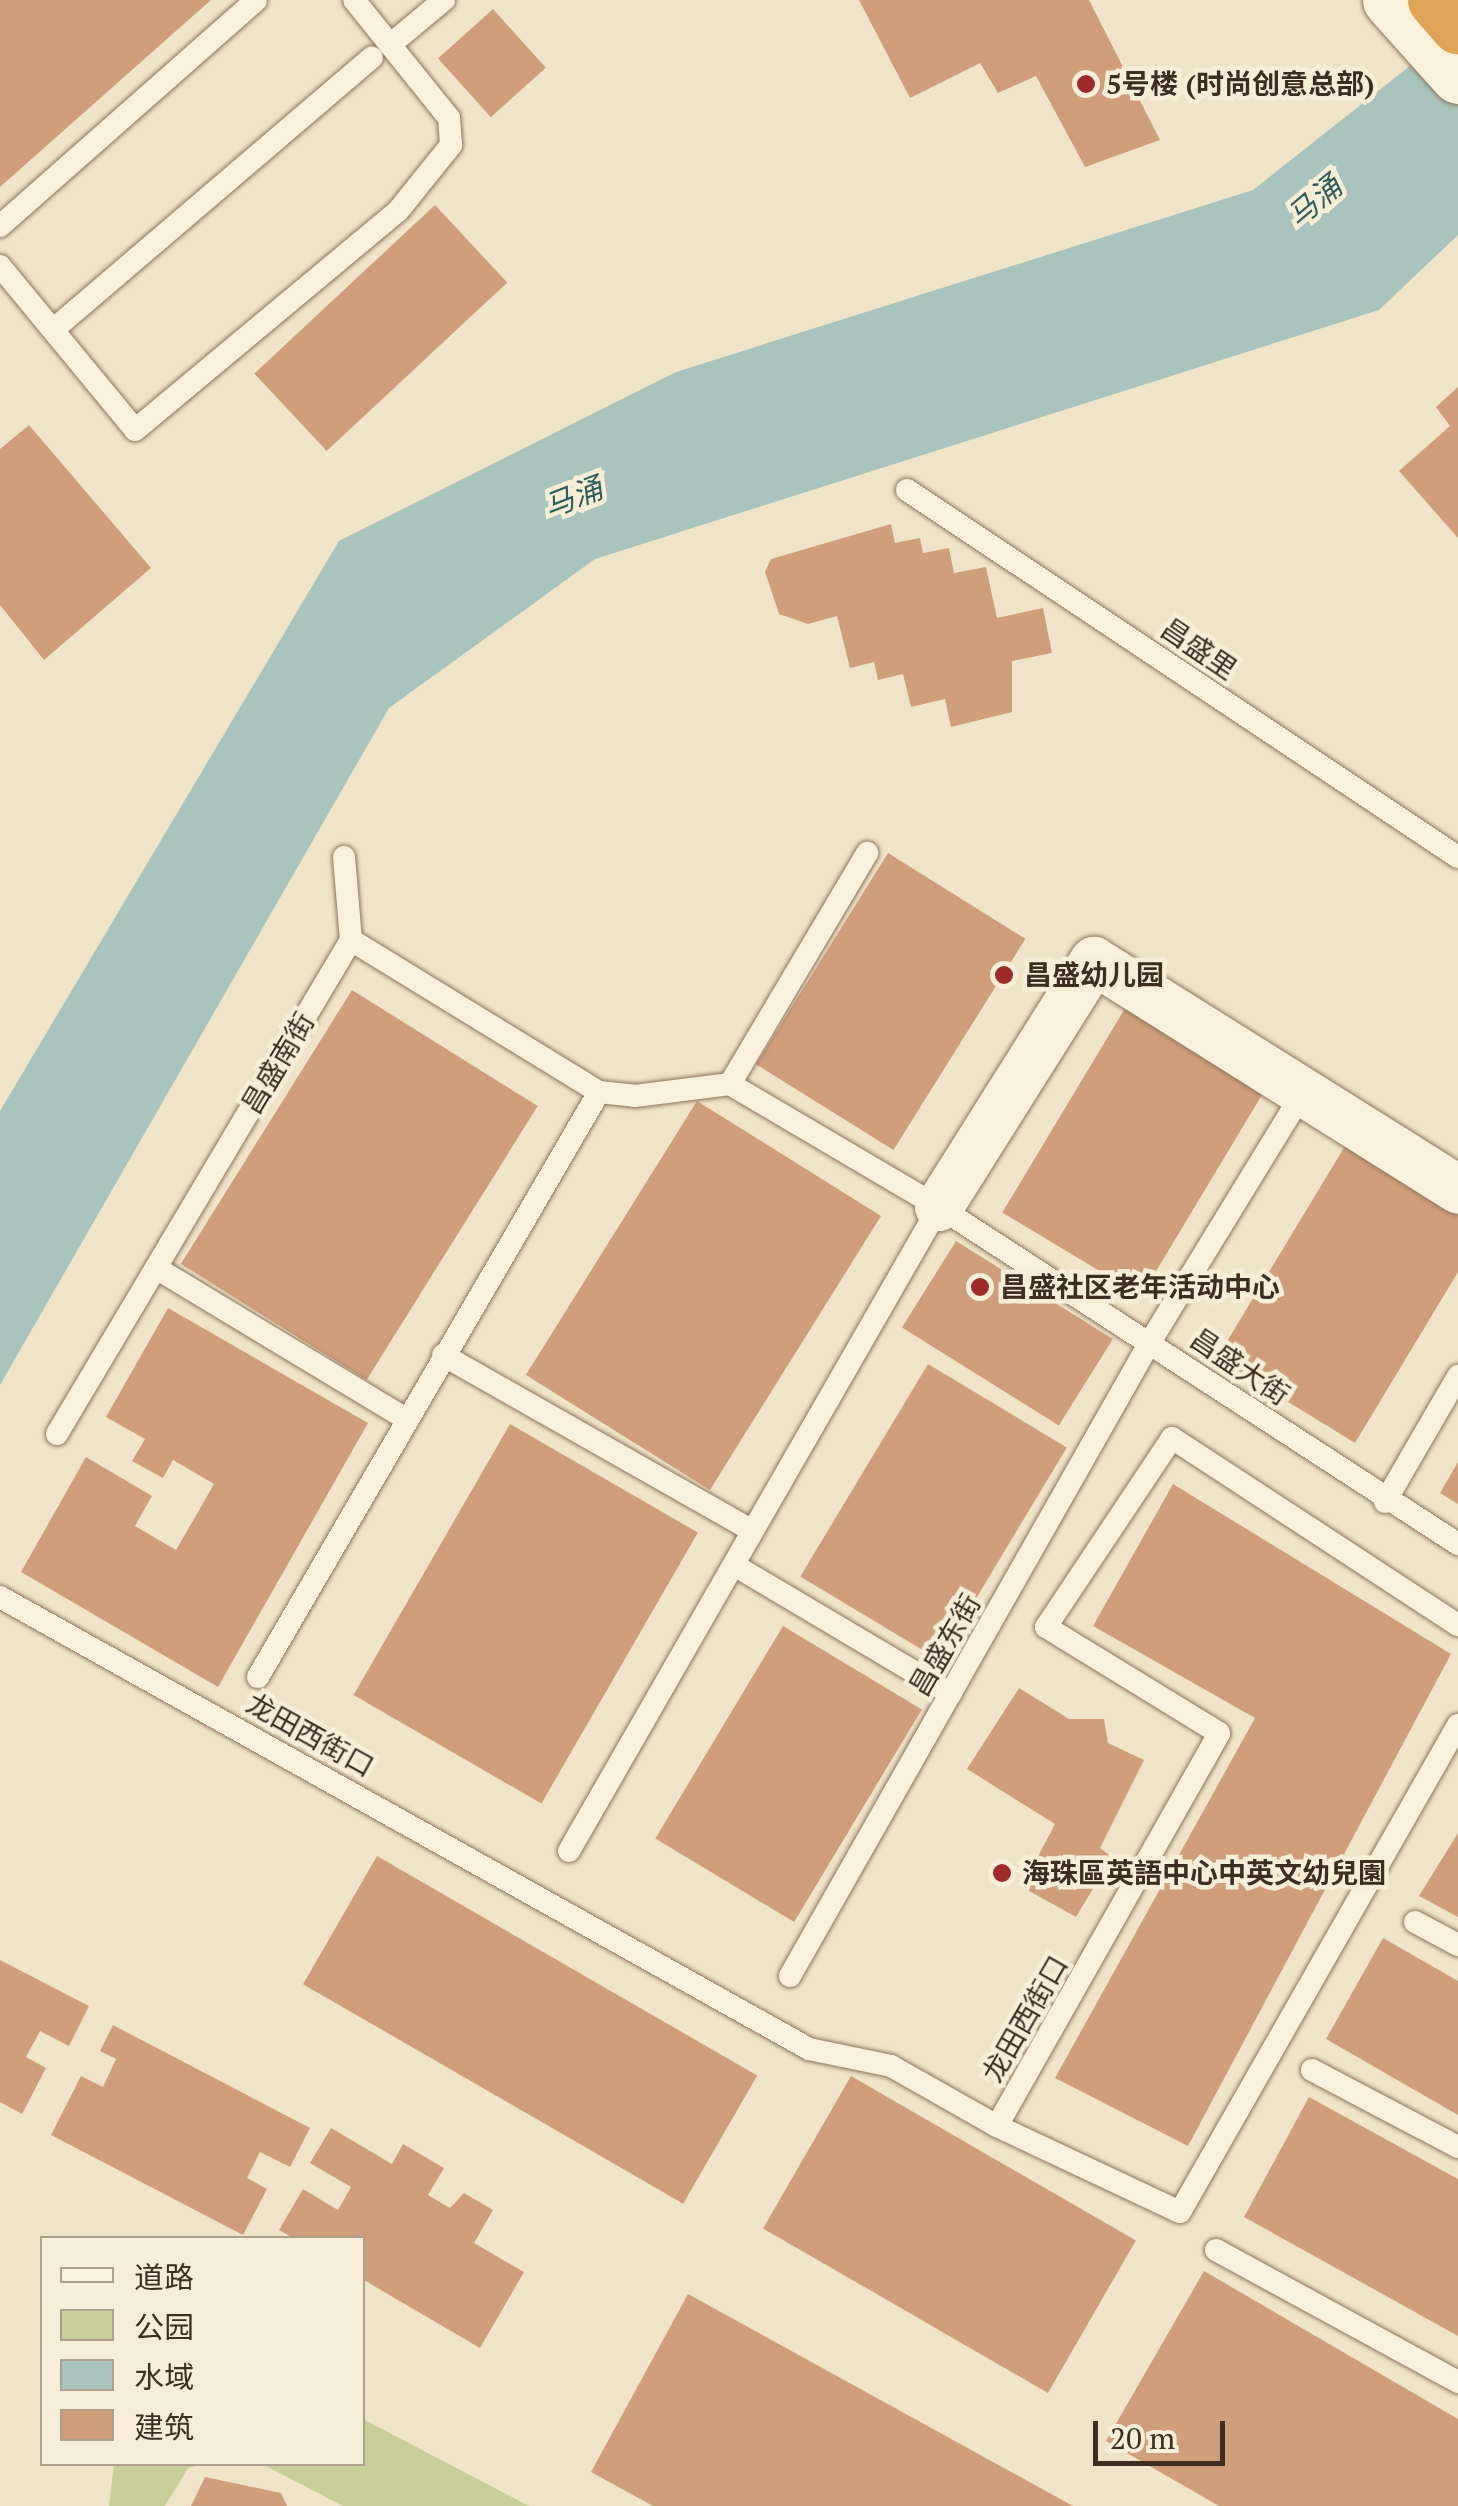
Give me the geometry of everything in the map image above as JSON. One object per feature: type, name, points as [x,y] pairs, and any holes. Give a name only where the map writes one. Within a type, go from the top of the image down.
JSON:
[{"type":"main road","points":[[1425,14],[1458,76]]},
{"type":"street","points":[[939,1207],[1094,961],[1305,1089],[1458,1189]]},
{"type":"lane","points":[[0,226],[256,0]]},
{"type":"lane","points":[[0,266],[135,430],[398,211],[451,145],[449,118],[382,51],[354,0]]},
{"type":"lane","points":[[54,329],[444,0]]},
{"type":"lane","name":"昌盛里","points":[[907,490],[1458,857]]},
{"type":"lane","points":[[730,1084],[867,854]]},
{"type":"lane","points":[[344,857],[351,940],[599,1092],[635,1096],[730,1084],[939,1207],[568,1851]]},
{"type":"lane","name":"昌盛南街","points":[[57,1434],[351,940]]},
{"type":"lane","name":"昌盛东街","points":[[790,1976],[1150,1342],[1305,1089]]},
{"type":"lane","points":[[258,1677],[599,1092]]},
{"type":"lane","name":"昌盛大街","points":[[939,1207],[1150,1342],[1385,1502],[1458,1544]]},
{"type":"lane","points":[[156,1268],[406,1419]]},
{"type":"lane","points":[[444,1355],[753,1531]]},
{"type":"lane","points":[[1385,1502],[1458,1376]]},
{"type":"lane","name":"龙田西街口","points":[[0,1598],[809,2049],[891,2066],[997,2126],[1219,1733],[1046,1628],[1172,1438],[1458,1625]]},
{"type":"lane","points":[[734,1565],[951,1694]]},
{"type":"lane","points":[[997,2126],[1180,2212],[1458,1724]]},
{"type":"lane","points":[[1416,1922],[1458,1946]]},
{"type":"lane","points":[[1312,2070],[1458,2147]]},
{"type":"lane","points":[[1216,2250],[1458,2382]]},
{"type":"green space","points":[[365,2420],[529,2506],[343,2506],[266,2466],[365,2466]]},
{"type":"green space","points":[[114,2466],[196,2466],[188,2468],[165,2506],[109,2506]]},
{"type":"water","name":"马涌","points":[[1458,28],[1458,235],[1379,310],[595,559],[389,708],[0,1385],[0,1111],[339,541],[676,372],[1253,190]]},
{"type":"building","points":[[0,0],[211,0],[0,187]]},
{"type":"building","name":"5号楼 (时尚创意总部)","points":[[859,0],[1089,0],[1160,140],[1085,167],[1036,76],[998,93],[980,63],[910,98]]},
{"type":"building","points":[[493,9],[546,68],[491,117],[438,59]]},
{"type":"building","points":[[435,205],[507,283],[327,451],[254,373]]},
{"type":"building","points":[[1458,387],[1458,538],[1399,471],[1450,426],[1436,407]]},
{"type":"building","points":[[29,425],[151,568],[44,660],[0,605],[0,449]]},
{"type":"building","points":[[891,524],[895,543],[920,538],[923,553],[949,548],[954,573],[986,567],[997,618],[1043,608],[1052,653],[1012,661],[1012,712],[951,727],[945,699],[911,707],[903,674],[878,680],[874,662],[850,668],[837,616],[808,624],[779,614],[765,572],[771,559]]},
{"type":"building","points":[[888,853],[1025,939],[893,1150],[756,1064]]},
{"type":"building","points":[[352,990],[538,1106],[367,1380],[181,1264]]},
{"type":"building","points":[[1130,1000],[1269,1083],[1141,1296],[1002,1213]]},
{"type":"building","points":[[697,1101],[881,1216],[710,1490],[526,1375]]},
{"type":"building","points":[[1345,1146],[1458,1215],[1458,1272],[1355,1443],[1217,1358]]},
{"type":"building","name":"昌盛社区老年活动中心","points":[[956,1241],[1113,1339],[1059,1426],[902,1328]]},
{"type":"building","points":[[168,1308],[368,1423],[218,1687],[21,1572],[86,1457],[152,1496],[135,1526],[176,1550],[214,1484],[173,1460],[163,1478],[132,1461],[145,1439],[106,1417]]},
{"type":"building","points":[[928,1364],[1067,1447],[939,1660],[800,1577]]},
{"type":"building","points":[[510,1424],[698,1532],[541,1804],[354,1695]]},
{"type":"building","points":[[1458,1462],[1458,1504],[1440,1493]]},
{"type":"building","points":[[1173,1484],[1451,1654],[1188,2146],[1055,2078],[1255,1718],[1093,1626]]},
{"type":"building","points":[[783,1626],[922,1709],[794,1922],[655,1839]]},
{"type":"building","points":[[1019,1688],[1069,1719],[1104,1719],[1108,1743],[1144,1760],[1100,1848],[1112,1857],[1076,1917],[1022,1887],[1055,1824],[967,1769]]},
{"type":"building","points":[[1458,1833],[1458,1917],[1419,1896]]},
{"type":"building","points":[[377,1856],[757,2076],[683,2204],[303,1984]]},
{"type":"building","points":[[1383,1938],[1458,1981],[1458,2115],[1326,2039]]},
{"type":"building","points":[[0,1960],[89,2006],[69,2046],[40,2031],[26,2057],[46,2068],[22,2114],[0,2102]]},
{"type":"building","points":[[113,2025],[310,2128],[290,2167],[260,2152],[247,2178],[267,2189],[243,2235],[51,2135],[81,2076],[103,2087],[116,2059],[100,2051]]},
{"type":"building","points":[[851,2076],[1136,2240],[1048,2393],[763,2228]]},
{"type":"building","points":[[1309,2097],[1458,2179],[1458,2336],[1244,2217]]},
{"type":"building","points":[[331,2128],[392,2164],[403,2144],[444,2168],[428,2195],[450,2208],[464,2193],[493,2210],[474,2243],[524,2272],[480,2348],[365,2281],[365,2236],[290,2236],[279,2230],[303,2189],[338,2210],[351,2187],[310,2163]]},
{"type":"building","points":[[1204,2271],[1458,2419],[1458,2506],[1219,2506],[1106,2441]]},
{"type":"building","points":[[688,2294],[1073,2506],[653,2506],[591,2472]]},
{"type":"building","points":[[205,2477],[281,2493],[287,2506],[191,2506]]},
{"type":"place","name":"5号楼 (时尚创意总部)","points":[[1086,84]]},
{"type":"place","name":"昌盛幼儿园","points":[[1004,975]]},
{"type":"place","name":"昌盛社区老年活动中心","points":[[980,1287]]},
{"type":"place","name":"海珠區英語中心中英文幼兒園","points":[[1002,1873]]}]
